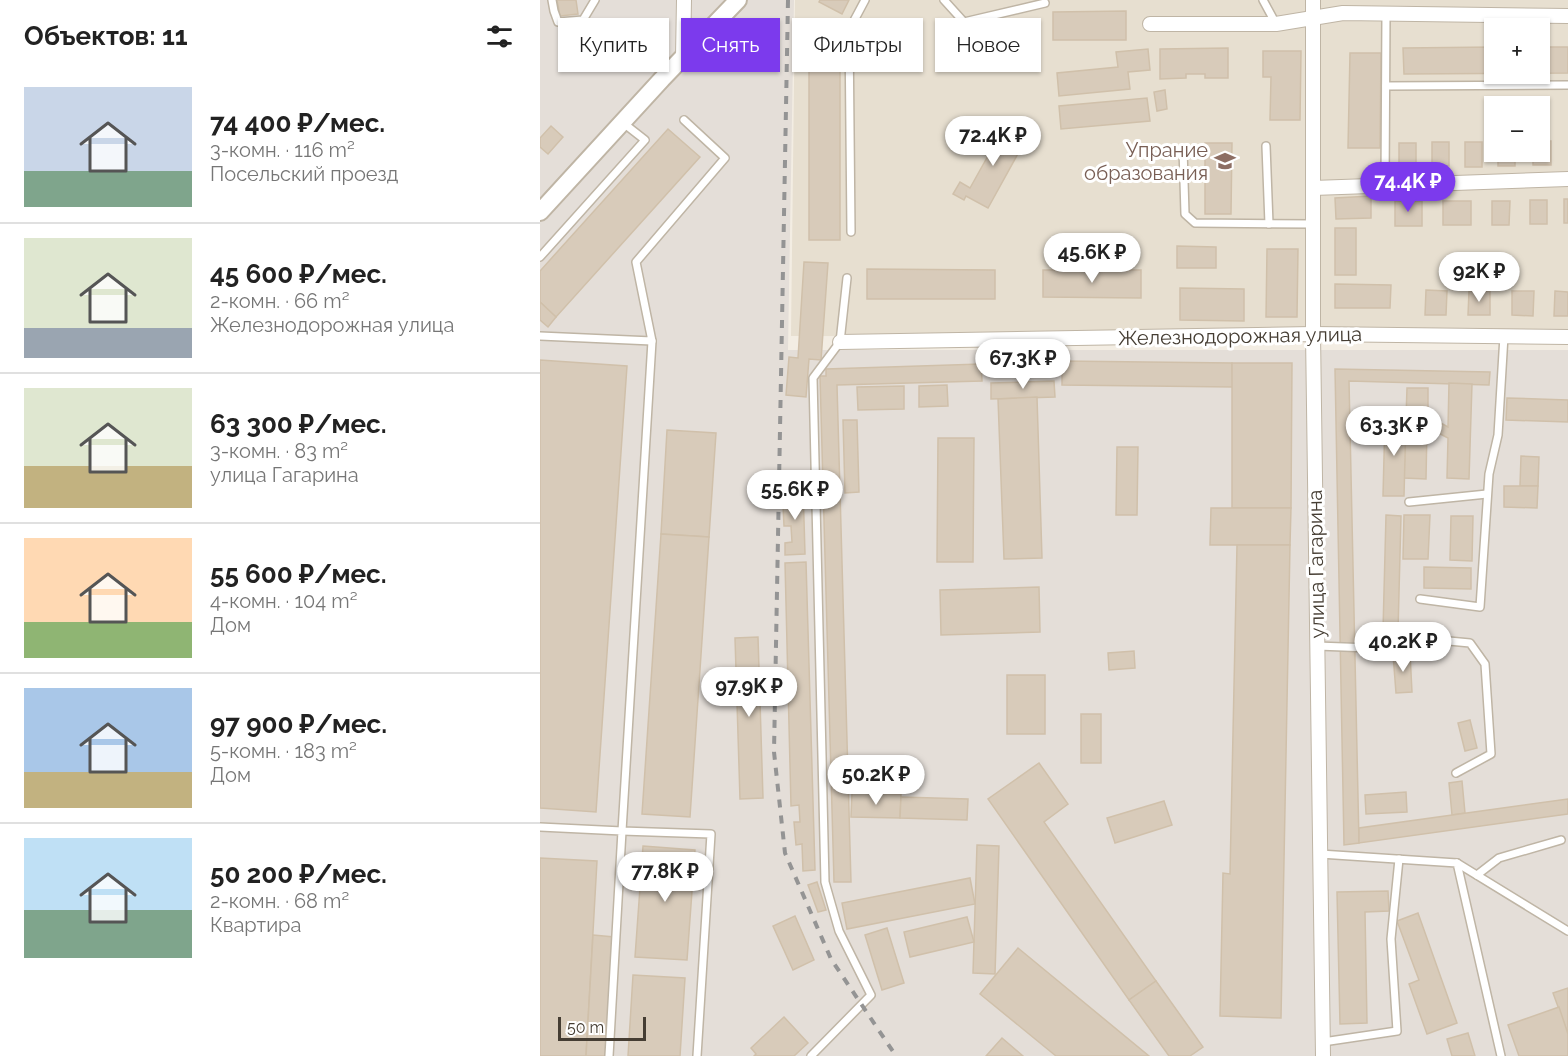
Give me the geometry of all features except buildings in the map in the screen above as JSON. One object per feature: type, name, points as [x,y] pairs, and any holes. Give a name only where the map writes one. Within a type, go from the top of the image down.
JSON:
[{"type":"street","points":[[684,0],[684,18]]},
{"type":"street","points":[[721,18],[738,0]]},
{"type":"street","name":"улица Гагарина","points":[[1313,0],[1313,334],[1323,1049]]},
{"type":"street","points":[[1150,24],[1276,24],[1343,13],[1568,16]]},
{"type":"street","points":[[540,212],[681,59]]},
{"type":"street","points":[[1313,188],[1568,179]]},
{"type":"street","name":"Железнодорожная улица","points":[[840,342],[1313,334],[1568,337]]},
{"type":"lane","points":[[552,0],[558,22],[582,20],[595,0]]},
{"type":"lane","points":[[851,232],[849,30],[865,0]]},
{"type":"lane","points":[[944,0],[964,22],[1045,3]]},
{"type":"lane","points":[[1263,0],[1276,24]]},
{"type":"lane","points":[[1384,185],[1386,14]]},
{"type":"lane","points":[[1386,86],[1568,85]]},
{"type":"lane","points":[[609,1056],[652,341],[636,262],[725,158],[684,120]]},
{"type":"lane","points":[[540,257],[645,140],[622,122]]},
{"type":"lane","points":[[1266,146],[1269,224]]},
{"type":"lane","points":[[1184,148],[1185,214],[1195,223],[1313,224]]},
{"type":"lane","points":[[813,1056],[871,995],[839,931],[825,882],[813,378],[840,342],[847,278]]},
{"type":"lane","points":[[540,336],[652,341]]},
{"type":"lane","points":[[1420,599],[1480,607],[1489,474],[1498,435],[1504,336]]},
{"type":"lane","points":[[1409,502],[1488,494]]},
{"type":"lane","points":[[1317,646],[1397,650],[1449,640],[1470,643],[1485,664],[1491,754],[1456,772]]},
{"type":"lane","points":[[540,827],[711,834],[697,1056]]},
{"type":"lane","points":[[1477,875],[1499,858],[1561,840]]},
{"type":"lane","points":[[1320,854],[1457,863],[1568,931]]},
{"type":"lane","points":[[1323,1049],[1397,1031],[1391,939],[1399,859]]},
{"type":"lane","points":[[1457,863],[1501,1056]]},
{"type":"shaded area","points":[[540,0],[794,0],[788,350],[1568,350],[1568,1056],[540,1056]]},
{"type":"shaded area","points":[[795,0],[1568,0],[1568,337],[791,336],[794,72],[923,72],[923,18],[795,18]]},
{"type":"railway","points":[[788,0],[774,752],[785,853],[831,959],[896,1056]]},
{"type":"place","name":"Упрание образования","points":[[1225,161]]}]
